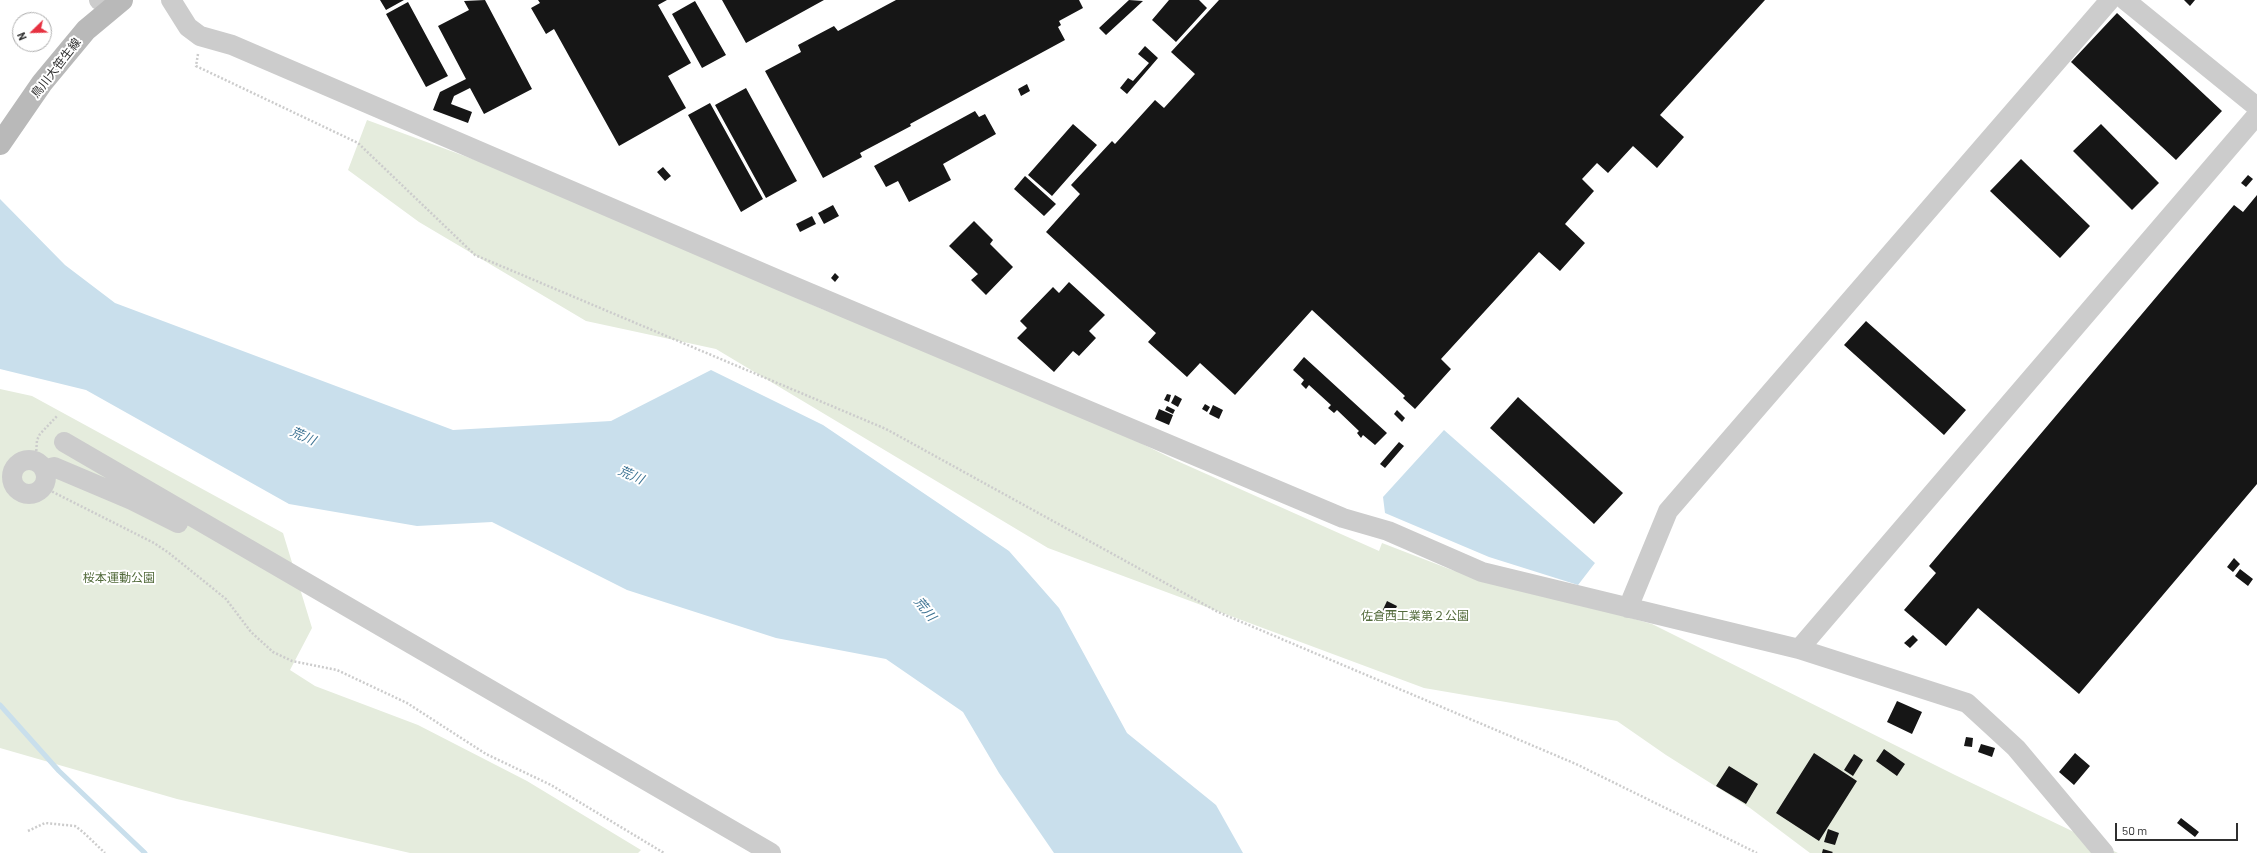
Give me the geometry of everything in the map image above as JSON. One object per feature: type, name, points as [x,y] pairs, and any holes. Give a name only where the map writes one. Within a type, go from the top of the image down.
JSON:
[{"type":"street","points":[[171,0],[188,27],[200,36],[232,45],[781,281],[1343,518],[1388,531],[1482,572],[1799,649],[1966,703],[2016,748],[2104,853]]},
{"type":"street","points":[[1628,608],[1668,510],[2110,0]]},
{"type":"street","points":[[2125,0],[2257,106]]},
{"type":"street","name":"鳥川大笹生線","points":[[0,144],[42,83],[86,30],[112,2]]},
{"type":"street","points":[[1799,649],[2257,115]]},
{"type":"street","points":[[64,442],[771,853]]},
{"type":"street","points":[[41,472],[54,467],[132,500],[205,537],[219,533]]},
{"type":"path","points":[[200,36],[196,66],[358,143],[475,255],[886,429],[1218,612],[1576,764],[1757,853]]},
{"type":"path","points":[[58,415],[37,440],[41,472],[169,553],[226,599],[251,632],[273,652],[292,661],[337,670],[407,703],[486,754],[551,785],[664,853]]},
{"type":"path","points":[[28,831],[45,823],[75,826],[105,853]]},
{"type":"green space","name":"佐倉西工業第２公園","points":[[367,120],[562,192],[637,228],[822,309],[1037,392],[1175,460],[1379,551],[1382,543],[1452,570],[1603,603],[1616,614],[1652,624],[1955,775],[2118,853],[1810,853],[1750,808],[1666,755],[1617,721],[1424,688],[1048,548],[716,349],[586,321],[419,222],[348,170]]},
{"type":"green space","name":"桜本運動公園","points":[[0,389],[32,396],[283,533],[312,628],[290,670],[315,686],[418,725],[527,781],[641,850],[638,853],[410,853],[177,799],[0,748]]},
{"type":"water","name":"荒川","points":[[0,199],[65,265],[115,303],[453,430],[611,421],[711,370],[823,425],[1009,551],[1059,608],[1127,733],[1216,805],[1243,853],[1054,853],[999,773],[963,712],[886,659],[776,638],[627,590],[492,522],[417,526],[289,504],[86,390],[0,369]]},
{"type":"water","points":[[1444,430],[1595,563],[1578,585],[1489,557],[1385,513],[1383,497]]},
{"type":"building","points":[[380,0],[404,0],[386,10]]},
{"type":"building","points":[[485,0],[532,89],[484,114],[470,88],[454,96],[451,104],[472,112],[468,123],[433,110],[440,92],[466,79],[438,26],[469,10],[464,1]]},
{"type":"building","points":[[538,0],[667,0],[658,5],[691,63],[668,76],[686,108],[619,146],[554,29],[546,34],[531,8],[540,3]]},
{"type":"building","points":[[722,0],[824,0],[746,43]]},
{"type":"building","points":[[896,0],[1079,0],[1083,8],[1059,21],[1061,25],[1058,27],[1065,40],[910,124],[911,126],[860,153],[862,157],[823,178],[765,71],[801,52],[798,45],[834,26],[838,31]]},
{"type":"building","points":[[1129,0],[1143,1],[1106,35],[1099,28]]},
{"type":"building","points":[[1169,0],[1199,0],[1207,8],[1176,42],[1152,20]]},
{"type":"building","points":[[1219,0],[1765,0],[1660,115],[1684,137],[1657,168],[1633,146],[1608,173],[1597,163],[1582,179],[1594,191],[1565,224],[1585,243],[1560,271],[1539,252],[1441,359],[1451,369],[1415,409],[1403,398],[1405,396],[1312,310],[1235,395],[1200,363],[1187,377],[1148,342],[1156,333],[1046,232],[1080,194],[1071,185],[1112,141],[1115,144],[1155,100],[1164,108],[1195,74],[1171,52]]},
{"type":"building","points":[[2184,0],[2195,0],[2190,6]]},
{"type":"building","points":[[695,1],[726,55],[702,68],[672,14]]},
{"type":"building","points":[[408,2],[448,76],[426,87],[386,14]]},
{"type":"building","points":[[2117,13],[2222,111],[2176,160],[2071,62]]},
{"type":"building","points":[[1145,46],[1158,58],[1127,94],[1120,88],[1128,78],[1133,81],[1149,63],[1138,54]]},
{"type":"building","points":[[1027,84],[1030,91],[1021,96],[1018,89]]},
{"type":"building","points":[[746,88],[797,181],[766,198],[715,105]]},
{"type":"building","points":[[710,103],[763,199],[741,212],[688,115]]},
{"type":"building","points":[[975,111],[979,117],[985,114],[996,134],[943,164],[951,180],[909,202],[898,181],[886,187],[874,166]]},
{"type":"building","points":[[1073,124],[1097,145],[1052,196],[1028,175]]},
{"type":"building","points":[[2101,124],[2159,183],[2132,210],[2073,151]]},
{"type":"building","points":[[2021,159],[2090,226],[2060,258],[1990,191]]},
{"type":"building","points":[[663,167],[671,176],[665,181],[657,172]]},
{"type":"building","points":[[2248,175],[2253,179],[2246,187],[2241,183]]},
{"type":"building","points":[[1025,176],[1056,204],[1044,216],[1014,189]]},
{"type":"building","points":[[2257,195],[2257,484],[2079,694],[1978,608],[1946,646],[1904,610],[1936,573],[1929,566],[2234,205],[2243,212]]},
{"type":"building","points":[[833,205],[839,216],[824,224],[818,213]]},
{"type":"building","points":[[812,216],[816,224],[800,232],[796,224]]},
{"type":"building","points":[[974,221],[993,240],[990,244],[1013,267],[986,295],[971,280],[978,274],[949,246]]},
{"type":"building","points":[[835,273],[839,277],[835,282],[831,278]]},
{"type":"building","points":[[1069,282],[1105,315],[1089,331],[1096,338],[1079,356],[1073,351],[1054,372],[1017,338],[1027,328],[1020,321],[1053,287],[1059,293]]},
{"type":"building","points":[[1866,321],[1966,410],[1944,435],[1844,345]]},
{"type":"building","points":[[1304,357],[1387,433],[1375,445],[1363,435],[1361,438],[1357,433],[1359,431],[1337,410],[1334,413],[1328,408],[1331,405],[1309,385],[1306,389],[1301,384],[1304,380],[1293,370]]},
{"type":"building","points":[[1167,394],[1171,395],[1169,402],[1164,400]]},
{"type":"building","points":[[1175,395],[1182,399],[1178,407],[1171,403]]},
{"type":"building","points":[[1518,397],[1623,493],[1594,524],[1490,428]]},
{"type":"building","points":[[1205,404],[1210,407],[1207,412],[1202,409]]},
{"type":"building","points":[[1213,405],[1223,410],[1219,419],[1209,414]]},
{"type":"building","points":[[1167,406],[1175,410],[1173,414],[1165,410]]},
{"type":"building","points":[[1159,409],[1173,415],[1169,425],[1155,419]]},
{"type":"building","points":[[1397,410],[1405,418],[1402,422],[1394,414]]},
{"type":"building","points":[[1399,442],[1404,446],[1385,468],[1380,464]]},
{"type":"building","points":[[2234,558],[2240,564],[2233,572],[2227,567]]},
{"type":"building","points":[[2240,569],[2253,579],[2248,586],[2235,576]]},
{"type":"building","points":[[1387,601],[1397,606],[1390,622],[1379,618]]},
{"type":"building","points":[[1913,635],[1918,640],[1910,648],[1904,643]]},
{"type":"building","points":[[1897,701],[1922,712],[1912,734],[1887,722]]},
{"type":"building","points":[[1966,737],[1973,738],[1972,747],[1964,746]]},
{"type":"building","points":[[1981,744],[1995,748],[1992,757],[1978,752]]},
{"type":"building","points":[[1884,749],[1905,764],[1897,776],[1876,761]]},
{"type":"building","points":[[1814,753],[1857,781],[1819,841],[1776,813]]},
{"type":"building","points":[[2075,753],[2090,766],[2074,785],[2059,772]]},
{"type":"building","points":[[1854,754],[1863,760],[1853,776],[1844,770]]},
{"type":"building","points":[[1729,766],[1758,784],[1746,804],[1716,786]]},
{"type":"building","points":[[2181,818],[2199,832],[2195,837],[2177,823]]},
{"type":"building","points":[[1828,829],[1839,833],[1835,845],[1824,842]]},
{"type":"building","points":[[1823,849],[1833,852],[1822,853]]},
{"type":"waterway","points":[[0,705],[59,771],[145,853]]}]
